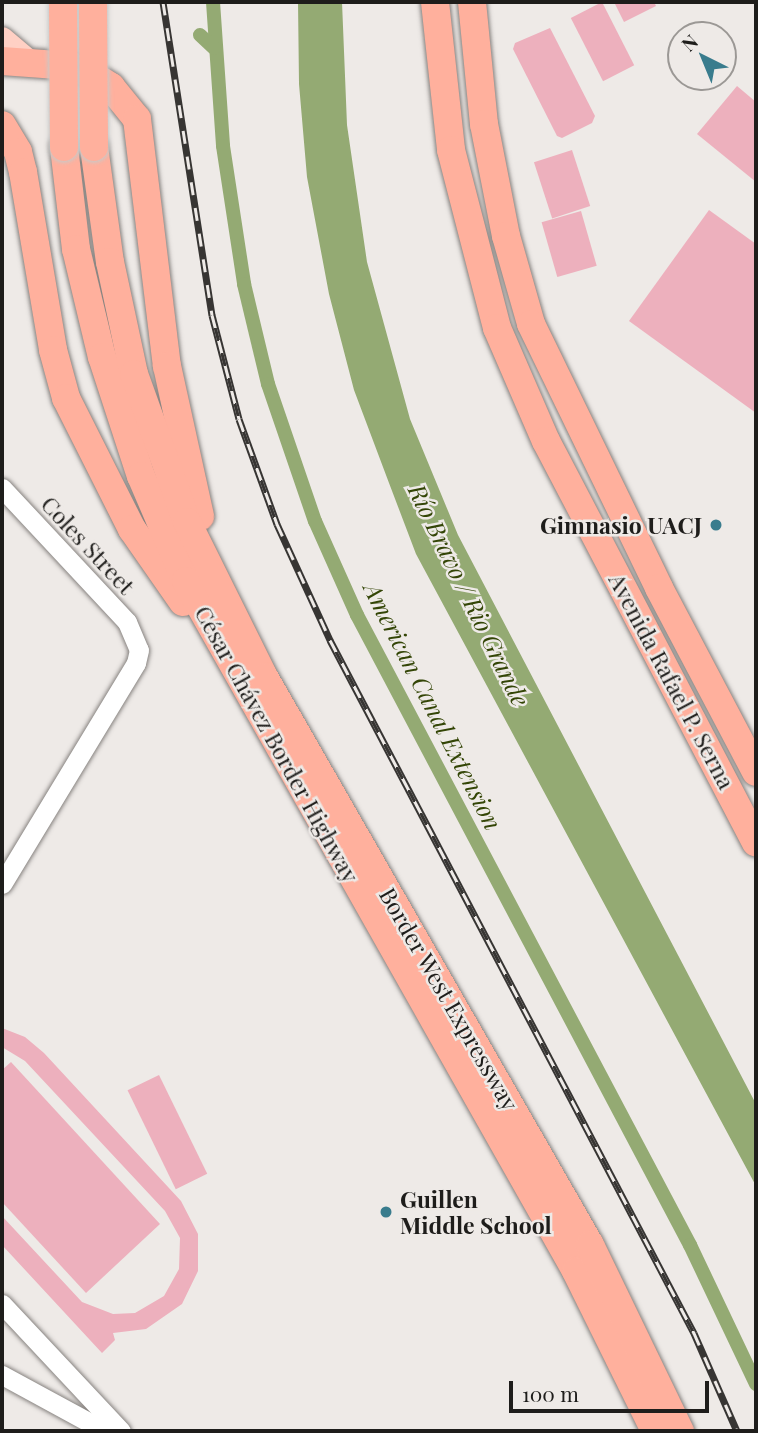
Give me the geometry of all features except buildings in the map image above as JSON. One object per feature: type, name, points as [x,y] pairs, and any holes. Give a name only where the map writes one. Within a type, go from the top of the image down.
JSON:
[{"type":"highway","name":"César Chávez Border Highway","points":[[63,2],[64,147],[88,304],[125,430],[187,581],[252,686],[541,1184],[655,1431]]},
{"type":"highway","points":[[93,2],[94,146],[110,262],[134,373],[182,512],[235,621]]},
{"type":"highway","name":"Avenida Rafael P. Serna","points":[[435,2],[451,150],[497,328],[546,441],[756,842]]},
{"type":"highway","name":"Avenida Rafael P. Serna","points":[[472,2],[484,124],[511,257],[531,324],[659,588],[756,772]]},
{"type":"highway","points":[[15,61],[89,73],[111,87],[137,119],[167,366],[184,456],[235,621],[252,686]]},
{"type":"highway","points":[[2,125],[18,152],[23,173],[53,350],[66,398],[132,529],[252,686]]},
{"type":"highway","points":[[2,152],[23,173]]},
{"type":"highway","points":[[541,1184],[632,1325],[680,1431]]},
{"type":"main road","points":[[2,39],[15,61]]},
{"type":"street","name":"Coles Street","points":[[2,884],[136,663],[136,637],[5,497]]},
{"type":"street","points":[[2,1304],[121,1431]]},
{"type":"street","points":[[2,1376],[105,1431]]},
{"type":"shaded area","points":[[602,2],[634,65],[603,81],[571,18]]},
{"type":"shaded area","points":[[614,2],[654,2],[656,6],[624,22]]},
{"type":"shaded area","points":[[550,28],[595,116],[592,123],[562,138],[557,136],[513,49],[515,43]]},
{"type":"shaded area","points":[[737,86],[756,102],[756,182],[697,134],[733,91],[737,91]]},
{"type":"shaded area","points":[[572,150],[590,206],[552,218],[534,162]]},
{"type":"shaded area","points":[[709,210],[756,244],[756,413],[629,321]]},
{"type":"shaded area","points":[[581,211],[597,266],[557,277],[542,222]]},
{"type":"shaded area","points":[[2,1028],[25,1037],[44,1053],[181,1201],[198,1234],[198,1271],[182,1304],[146,1329],[113,1333],[115,1340],[102,1353],[2,1245],[2,1216],[82,1302],[113,1314],[135,1313],[164,1296],[179,1269],[180,1238],[165,1211],[25,1061],[2,1047]]},
{"type":"shaded area","points":[[11,1062],[160,1224],[86,1293],[2,1202],[2,1070]]},
{"type":"shaded area","points":[[159,1075],[207,1174],[176,1189],[128,1090]]},
{"type":"water","name":"Río Bravo / Rio Grande","points":[[298,2],[342,2],[347,125],[367,262],[410,419],[458,535],[756,1104],[756,1186],[416,554],[354,390],[329,294],[307,177],[299,84]]},
{"type":"waterway","name":"American Canal Extension","points":[[213,2],[223,146],[244,284],[268,384],[315,521],[357,615],[690,1245],[756,1384]]},
{"type":"waterway","points":[[200,35],[214,48]]},
{"type":"railway","points":[[163,2],[212,315],[239,419],[277,524],[330,640],[694,1333],[737,1431]]},
{"type":"place","name":"Gimnasio UACJ","points":[[716,525]]},
{"type":"place","name":"Guillen Middle School","points":[[386,1212]]}]
